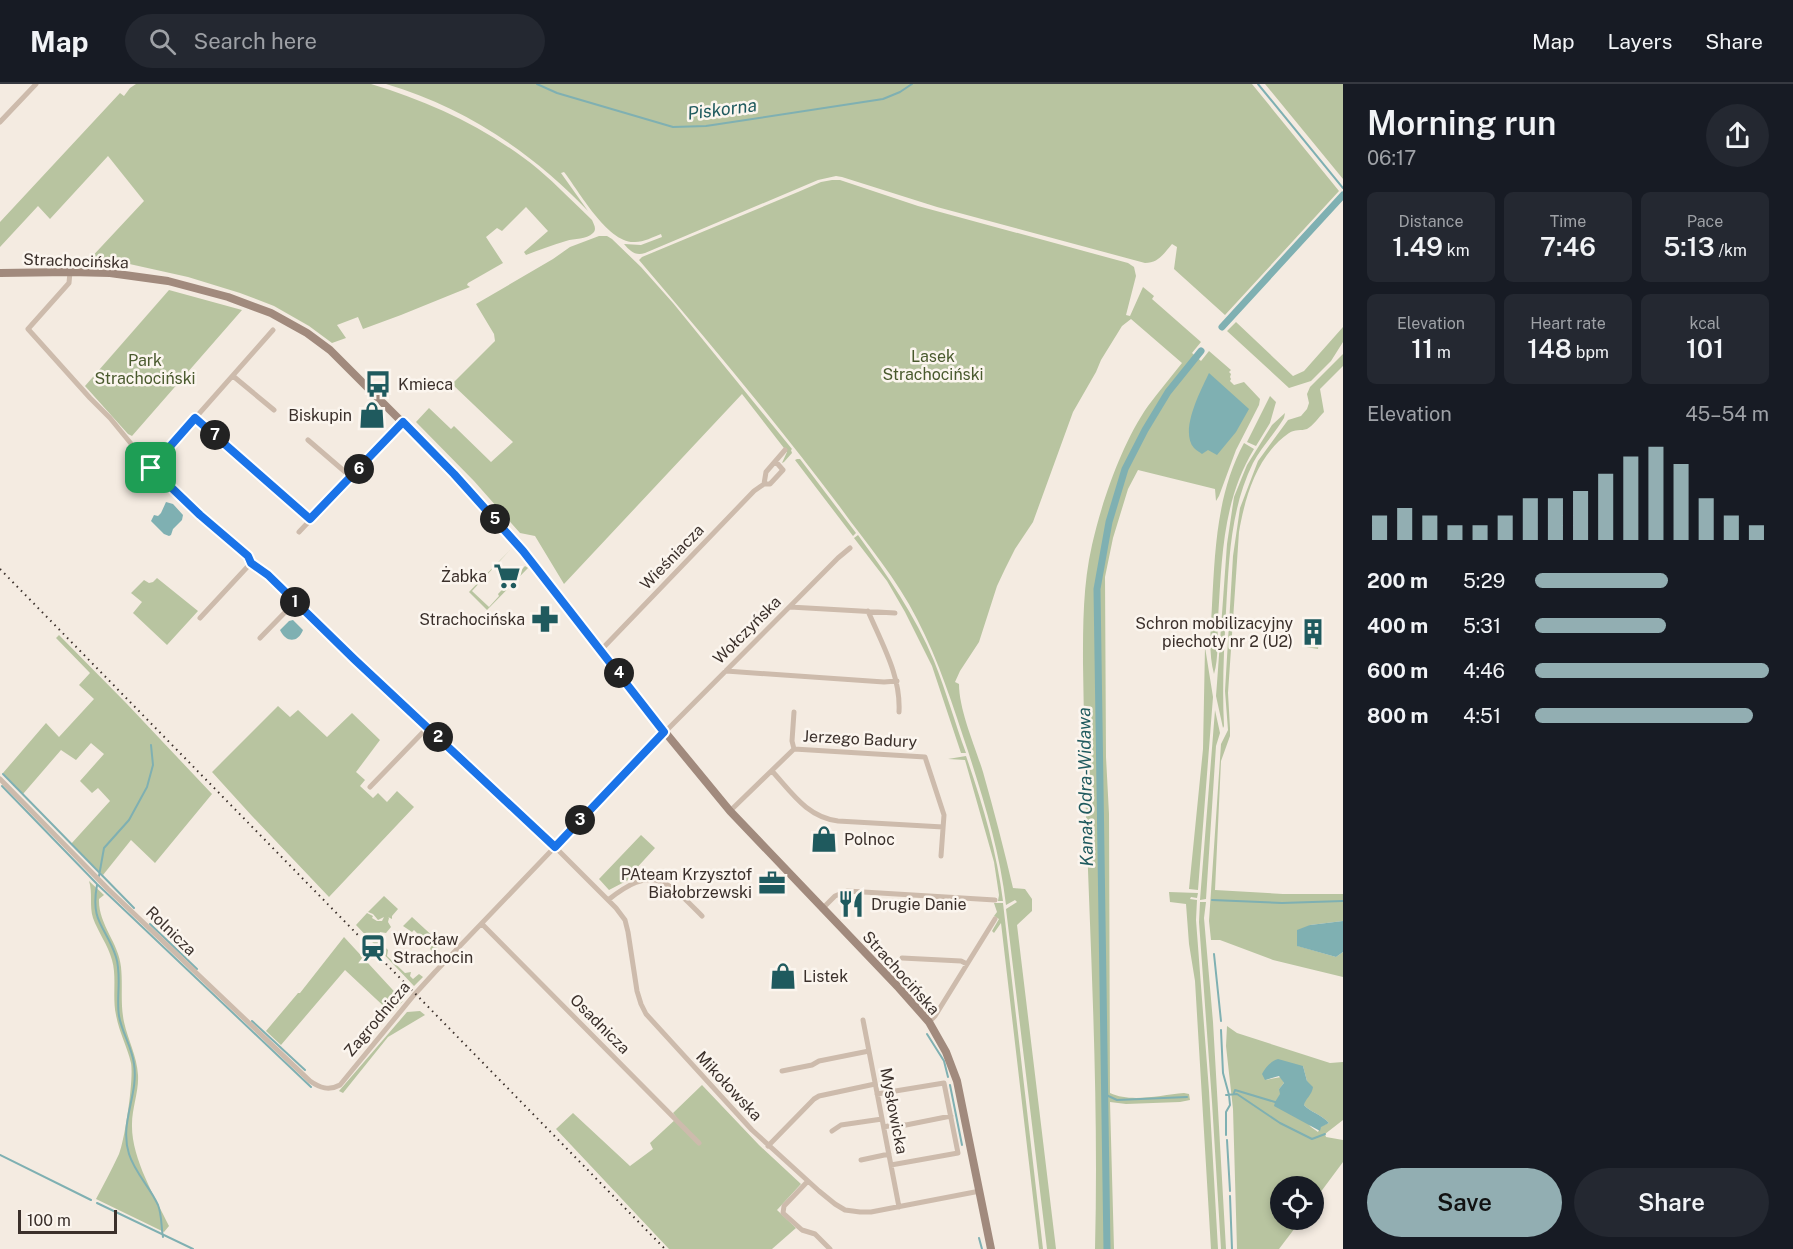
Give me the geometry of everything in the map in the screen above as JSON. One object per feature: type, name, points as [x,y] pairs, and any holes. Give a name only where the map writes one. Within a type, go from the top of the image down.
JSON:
[{"type":"main road","name":"Strachocińska","points":[[0,273],[110,273],[168,281],[228,297],[271,313],[307,333],[330,350],[486,509],[545,578],[664,732],[730,811],[899,988],[928,1022],[942,1043],[954,1070],[991,1249]]},
{"type":"street","points":[[0,122],[36,84]]},
{"type":"street","name":"Mikołowska","points":[[70,272],[69,283],[28,329],[110,417],[151,468],[200,515],[248,556],[251,563],[268,575],[608,900],[625,920],[638,991],[646,1014],[768,1146],[845,1210],[871,1212],[980,1191]]},
{"type":"street","points":[[151,468],[273,330]]},
{"type":"street","points":[[233,376],[274,410]]},
{"type":"street","points":[[195,418],[310,519]]},
{"type":"street","points":[[299,532],[403,422]]},
{"type":"street","points":[[308,440],[351,477]]},
{"type":"street","name":"Wieśniacza","points":[[764,484],[766,472],[785,450]]},
{"type":"street","name":"Wieśniacza","points":[[601,650],[754,491],[764,484],[770,484],[783,470],[776,462]]},
{"type":"street","name":"Wołczyńska","points":[[664,732],[850,548]]},
{"type":"street","points":[[200,618],[251,563]]},
{"type":"street","points":[[260,638],[295,602]]},
{"type":"street","points":[[790,607],[895,613]]},
{"type":"street","points":[[868,612],[897,681],[900,696],[899,712]]},
{"type":"street","points":[[726,672],[897,681]]},
{"type":"street","name":"Jerzego Badury","points":[[794,712],[792,741],[794,749]]},
{"type":"street","points":[[370,787],[428,727]]},
{"type":"street","name":"Zagrodnicza","points":[[333,1089],[340,1085],[414,995],[664,732]]},
{"type":"street","name":"Jerzego Badury","points":[[730,811],[794,749],[925,757],[944,815],[943,827]]},
{"type":"street","points":[[772,771],[810,811],[822,818],[838,821],[943,827],[941,856]]},
{"type":"street","name":"Rolnicza","points":[[0,779],[123,903],[310,1081],[323,1088],[333,1089]]},
{"type":"street","points":[[608,900],[638,882],[658,880],[675,889],[702,916]]},
{"type":"street","points":[[822,909],[835,896],[847,891],[995,900]]},
{"type":"street","points":[[928,1022],[935,1016],[995,919]]},
{"type":"street","name":"Osadnicza","points":[[482,924],[699,1143]]},
{"type":"street","points":[[902,958],[962,961],[967,964]]},
{"type":"street","name":"Mysłowicka","points":[[863,1020],[899,1207]]},
{"type":"street","points":[[782,1071],[869,1051]]},
{"type":"street","points":[[877,1094],[944,1083],[951,1116],[958,1153],[891,1165]]},
{"type":"street","points":[[768,1146],[819,1096],[875,1084]]},
{"type":"street","points":[[884,1127],[951,1116]]},
{"type":"street","points":[[832,1131],[842,1125],[882,1119]]},
{"type":"street","points":[[861,1160],[889,1154]]},
{"type":"street","points":[[808,1181],[784,1206],[783,1213],[802,1230],[815,1234],[830,1249]]},
{"type":"green space","points":[[136,84],[371,84],[437,108],[500,141],[552,181],[592,220],[595,230],[587,237],[569,240],[526,255],[524,252],[548,231],[526,207],[502,231],[497,228],[486,237],[503,263],[468,283],[470,287],[363,329],[358,317],[337,325],[346,338],[332,343],[309,326],[274,306],[240,293],[188,277],[125,263],[87,262],[144,201],[108,156],[50,219],[38,206],[0,247],[0,222],[120,93],[124,96]]},
{"type":"green space","points":[[386,84],[1252,84],[1339,191],[1225,315],[1174,269],[1177,247],[1172,244],[1158,259],[1145,263],[937,207],[836,176],[818,180],[638,254],[624,244],[641,245],[662,237],[661,234],[638,242],[625,240],[615,235],[595,215],[564,172],[561,173],[588,211],[544,170],[495,134],[443,105]]},
{"type":"green space","points":[[1265,84],[1343,84],[1343,179]]},
{"type":"green space","name":"Lasek Strachociński","points":[[840,180],[918,206],[1128,263],[1134,267],[1136,276],[1126,315],[1130,316],[1143,287],[1154,296],[1152,299],[1201,342],[1192,353],[1201,361],[1209,351],[1231,370],[1229,372],[1230,381],[1234,385],[1244,382],[1260,399],[1236,450],[1216,501],[1215,489],[1138,470],[1128,489],[1113,538],[1105,577],[1110,1093],[1127,1098],[1137,1098],[1184,1093],[1189,1094],[1190,1100],[1126,1104],[1110,1102],[1114,1249],[1095,1249],[1095,1076],[1083,664],[1085,589],[1096,528],[1121,455],[1148,406],[1182,363],[1131,319],[1122,326],[1073,412],[1033,522],[1005,569],[997,586],[979,642],[955,682],[959,684],[964,716],[983,772],[1013,888],[1025,889],[1032,899],[1032,911],[1017,925],[1056,1249],[1047,1249],[1006,909],[1017,902],[1015,900],[1006,905],[996,846],[974,770],[932,651],[900,590],[840,507],[741,382],[639,260],[821,182]]},
{"type":"green space","points":[[599,236],[612,239],[641,267],[792,449],[792,453],[782,463],[787,452],[742,394],[564,584],[535,536],[520,533],[474,481],[416,422],[429,408],[451,429],[454,426],[491,462],[513,442],[452,384],[495,341],[494,334],[476,304],[570,247]]},
{"type":"green space","name":"Park Strachociński","points":[[169,290],[242,310],[132,436],[85,386]]},
{"type":"green space","points":[[1236,322],[1293,376],[1304,371],[1343,327],[1343,342],[1331,361],[1311,381],[1289,388],[1227,331]]},
{"type":"green space","points":[[1343,354],[1343,366],[1320,389],[1324,412],[1307,429],[1289,433],[1269,453],[1254,478],[1242,519],[1239,532],[1228,693],[1230,736],[1221,761],[1215,890],[1283,894],[1343,894],[1343,921],[1310,925],[1298,946],[1336,957],[1343,952],[1343,977],[1273,960],[1220,940],[1211,940],[1209,921],[1221,744],[1228,730],[1225,691],[1233,556],[1240,508],[1258,461],[1288,420],[1301,416],[1307,409],[1309,403],[1307,394],[1310,387]]},
{"type":"green space","points":[[1270,396],[1276,402],[1270,423],[1256,446],[1247,442]]},
{"type":"green space","points":[[1285,413],[1284,418],[1253,463],[1245,481],[1235,517],[1227,592],[1223,728],[1216,696],[1227,544],[1234,497],[1247,465],[1272,425]]},
{"type":"green space","points":[[1244,443],[1254,449],[1235,489],[1226,531],[1214,674],[1210,640],[1216,542],[1228,482]]},
{"type":"green space","points":[[800,459],[856,533],[853,536],[795,460]]},
{"type":"green space","points":[[858,535],[900,596],[926,644],[966,753],[961,753],[932,666],[887,581],[854,538]]},
{"type":"green space","points":[[511,549],[472,591],[489,607],[499,596],[498,594],[525,566],[528,568],[487,610],[469,592]]},
{"type":"green space","points":[[157,578],[198,611],[167,645],[133,613],[142,602],[131,593],[144,580],[149,583]]},
{"type":"green space","points":[[1307,618],[1318,621],[1318,649],[1306,647],[1303,623]]},
{"type":"green space","points":[[59,635],[212,794],[155,863],[131,840],[103,875],[71,844],[110,801],[98,788],[92,793],[80,781],[104,754],[91,743],[76,760],[61,750],[23,794],[3,773],[46,723],[59,737],[94,699],[79,685],[90,673],[56,638]]},
{"type":"green space","points":[[1205,647],[1213,697],[1198,890],[1189,889],[1203,749]]},
{"type":"green space","points":[[278,706],[290,717],[298,710],[327,737],[352,713],[380,740],[356,772],[365,780],[360,786],[373,798],[378,793],[387,802],[397,791],[414,807],[329,897],[212,772]]},
{"type":"green space","points":[[1215,710],[1220,733],[1216,746],[1206,899],[1200,900]]},
{"type":"green space","points":[[966,756],[988,827],[1003,901],[998,901],[994,862],[965,760],[948,759]]},
{"type":"green space","points":[[641,835],[655,848],[633,872],[632,878],[609,890],[599,879]]},
{"type":"green space","points":[[89,881],[104,895],[99,899],[102,917],[119,958],[122,974],[123,1015],[138,1075],[132,1118],[135,1150],[145,1177],[169,1226],[164,1232],[96,1199],[119,1154],[124,1136],[132,1071],[116,1015],[112,960],[93,918]]},
{"type":"green space","points":[[1169,892],[1198,893],[1197,898],[1191,897],[1190,899],[1197,900],[1196,920],[1218,1249],[1211,1249],[1195,981],[1186,904],[1170,902]]},
{"type":"green space","points":[[384,896],[398,909],[392,919],[388,917],[391,927],[386,933],[380,932],[378,940],[384,943],[379,945],[380,948],[385,947],[388,950],[387,956],[405,973],[411,972],[410,976],[413,979],[419,974],[423,977],[414,986],[356,925],[367,913],[377,921],[382,921],[384,917],[378,920],[373,914],[368,912]]},
{"type":"green space","points":[[1200,902],[1206,902],[1204,918],[1213,1022],[1226,1249],[1221,1249],[1199,922]]},
{"type":"green space","points":[[994,903],[1003,903],[1043,1249],[1039,1249],[1001,923],[994,933],[992,931],[999,919],[994,916],[997,912]]},
{"type":"green space","points":[[412,917],[438,941],[438,946],[433,952],[414,930],[412,932],[403,926]]},
{"type":"green space","points":[[344,937],[403,1001],[391,1013],[345,970],[281,1045],[266,1031],[300,993]]},
{"type":"green space","points":[[420,1011],[425,1015],[388,1037],[343,1093],[339,1091],[407,1012]]},
{"type":"green space","points":[[1227,1026],[1237,1033],[1330,1063],[1343,1062],[1343,1120],[1325,1134],[1326,1137],[1343,1140],[1343,1162],[1324,1188],[1324,1176],[1270,1176],[1270,1230],[1293,1230],[1279,1249],[1237,1249],[1233,1109],[1226,1046]],"holes":[[[1303,1066],[1307,1081],[1304,1105],[1329,1123],[1321,1126],[1318,1132],[1311,1127],[1279,1089],[1284,1083],[1281,1077],[1265,1080]]]},
{"type":"green space","points":[[702,1085],[759,1145],[801,1184],[777,1210],[796,1228],[772,1249],[669,1249],[556,1129],[573,1113],[630,1166],[653,1149],[650,1143],[677,1118],[673,1113]]},
{"type":"water","points":[[1209,373],[1249,409],[1236,432],[1217,455],[1208,450],[1202,454],[1195,449],[1190,441],[1189,432],[1193,410]]},
{"type":"water","points":[[166,502],[173,504],[183,515],[182,520],[169,536],[151,521],[154,515],[158,516],[161,513]]},
{"type":"water","points":[[293,620],[303,630],[298,637],[292,640],[285,637],[280,630]]},
{"type":"water","points":[[1343,921],[1343,952],[1336,957],[1297,946],[1297,930],[1310,925]]},
{"type":"water","points":[[1278,1059],[1303,1066],[1307,1081],[1313,1087],[1304,1105],[1329,1123],[1321,1127],[1320,1131],[1274,1106],[1280,1094],[1279,1089],[1284,1083],[1279,1076],[1265,1080],[1262,1074],[1268,1065]]},
{"type":"waterway","name":"Piskorna","points":[[537,84],[557,93],[673,127],[706,126],[883,99],[912,84]]},
{"type":"waterway","name":"Piskorna","points":[[1258,84],[1343,188]]},
{"type":"waterway","name":"Kanał Odra-Widawa","points":[[1222,327],[1343,195]]},
{"type":"waterway","name":"Kanał Odra-Widawa","points":[[1107,1249],[1097,589],[1109,522],[1125,469],[1168,392],[1201,351]]},
{"type":"waterway","points":[[99,876],[104,848],[129,820],[147,787],[153,765],[151,745]]},
{"type":"waterway","points":[[3,774],[134,908]]},
{"type":"waterway","points":[[2,786],[97,884],[311,1087]]},
{"type":"waterway","points":[[97,885],[95,898],[97,916],[116,957],[119,972],[119,1016],[134,1064],[134,1086],[126,1131],[129,1154],[158,1205],[163,1237]]},
{"type":"waterway","points":[[1212,900],[1282,903],[1343,901]]},
{"type":"waterway","points":[[150,924],[197,969]]},
{"type":"waterway","points":[[1214,954],[1221,1021]]},
{"type":"waterway","points":[[252,1021],[305,1070]]},
{"type":"waterway","points":[[1221,1030],[1223,1073],[1230,1105],[1226,1112],[1226,1135]]},
{"type":"waterway","points":[[927,1034],[944,1061],[948,1077]]},
{"type":"waterway","points":[[950,1085],[962,1145]]},
{"type":"waterway","points":[[1234,1093],[1235,1090],[1275,1102]]},
{"type":"waterway","points":[[1104,1094],[1117,1100],[1187,1097]]},
{"type":"waterway","points":[[1226,1095],[1237,1094],[1280,1123],[1312,1139],[1325,1134]]},
{"type":"waterway","points":[[1227,1140],[1230,1191]]},
{"type":"waterway","points":[[0,1155],[91,1200]]},
{"type":"waterway","points":[[1230,1196],[1232,1249]]},
{"type":"waterway","points":[[97,1203],[193,1249]]},
{"type":"waterway","points":[[979,1238],[982,1249]]},
{"type":"railway","points":[[0,569],[665,1249]]},
{"type":"place","name":"Kmieca","points":[[378,384]]},
{"type":"place","name":"Biskupin","points":[[372,415]]},
{"type":"place","name":"Żabka","points":[[507,576]]},
{"type":"place","name":"Strachocińska","points":[[545,619]]},
{"type":"place","name":"Schron mobilizacyjny piechoty nr 2 (U2)","points":[[1313,632]]},
{"type":"place","name":"Polnoc","points":[[824,839]]},
{"type":"place","name":"PAteam Krzysztof Białobrzewski","points":[[772,883]]},
{"type":"place","name":"Drugie Danie","points":[[851,904]]},
{"type":"place","name":"Wrocław Strachocin","points":[[373,948]]},
{"type":"place","name":"Listek","points":[[783,976]]},
{"type":"route","points":[[195,418],[310,519],[403,422],[454,474],[523,551],[664,732],[555,847],[354,659],[268,575],[251,563],[248,556],[169,487],[151,468],[195,418]]}]
